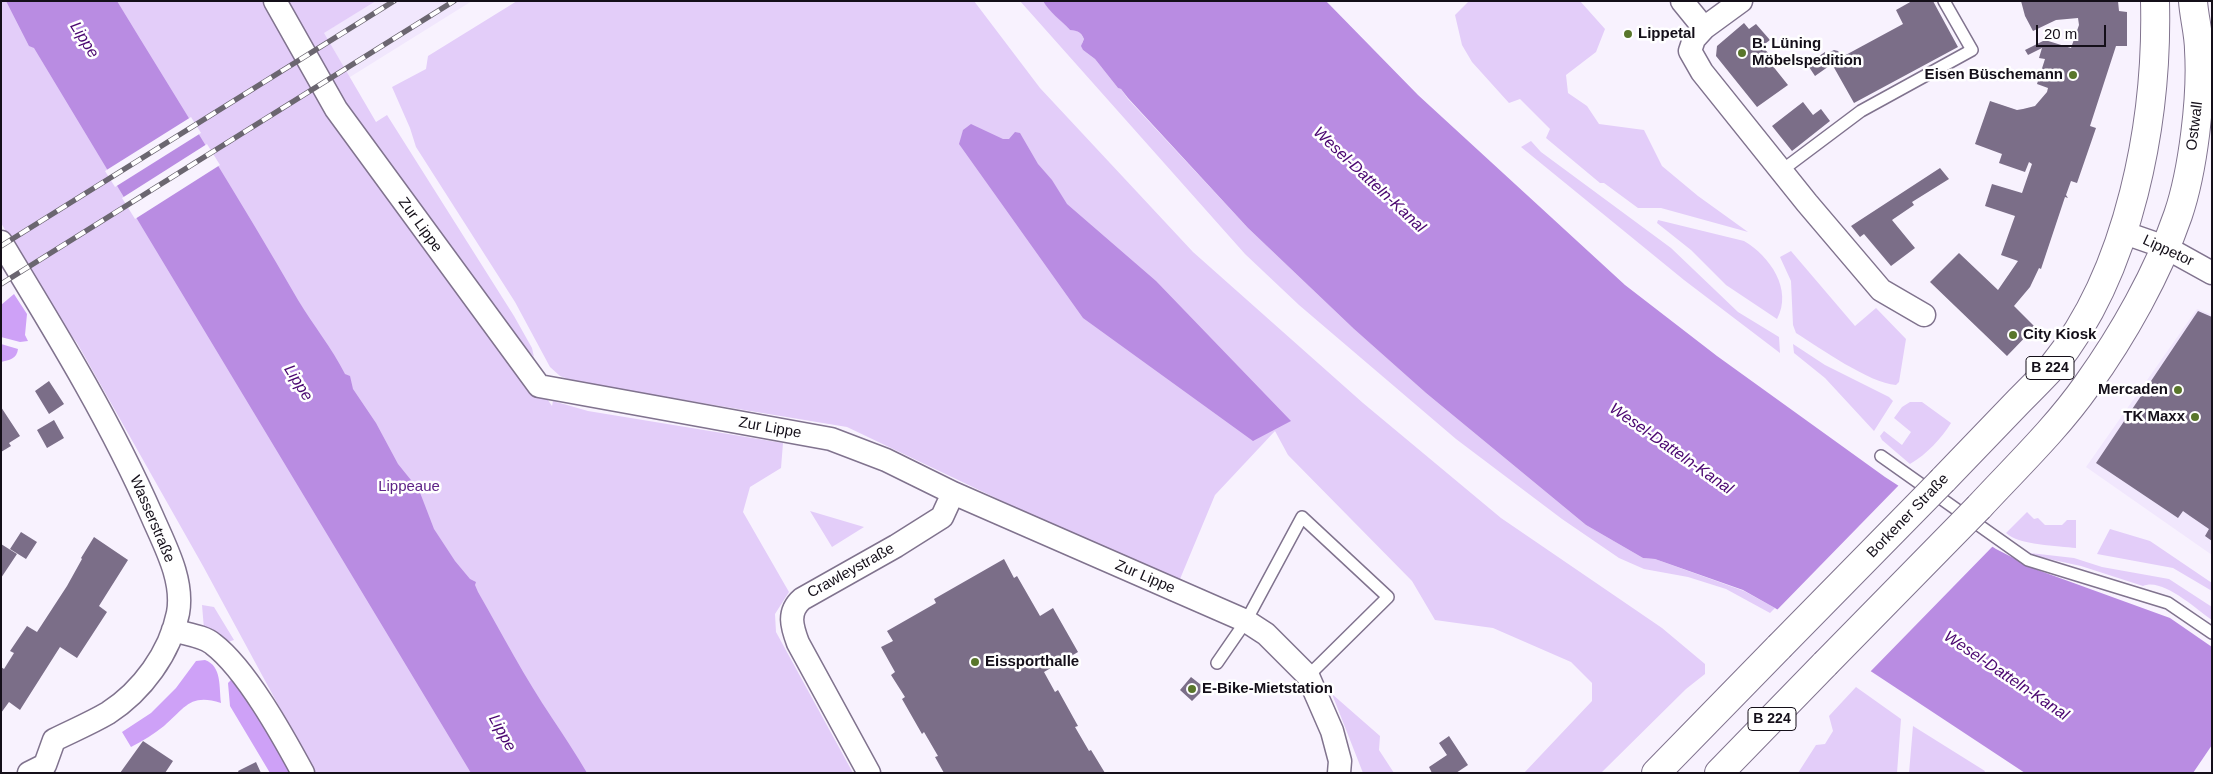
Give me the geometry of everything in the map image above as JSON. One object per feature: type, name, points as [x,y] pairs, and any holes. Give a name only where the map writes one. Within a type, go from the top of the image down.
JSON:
[{"type":"main road","name":"B 224","points":[[2122,232],[2143,148],[2151,99],[2155,1]]},
{"type":"main road","name":"Ostwall","points":[[2165,247],[2178,213],[2190,162],[2198,100],[2200,50],[2193,1]]},
{"type":"main road","name":"Borkener Straße","points":[[1656,773],[2053,366],[2093,306],[2105,281],[2122,232]]},
{"type":"main road","name":"B 224","points":[[1719,773],[1979,507],[2055,426],[2087,386],[2130,317],[2165,247]]},
{"type":"street","name":"Zur Lippe","points":[[275,1],[336,109],[539,386],[831,439],[886,460],[954,493],[1246,620],[1266,634],[1308,676],[1332,731],[1340,761],[1339,773]]},
{"type":"street","points":[[1682,1],[1704,28]]},
{"type":"street","points":[[1741,1],[1704,28],[1694,38],[1690,51],[1702,72],[1781,172],[1880,290],[1924,315]]},
{"type":"street","name":"Lippetor","points":[[2122,232],[2165,247],[2212,273]]},
{"type":"street","name":"Wasserstraße","points":[[1,242],[105,419],[145,499],[176,574],[178,611],[174,630],[167,647],[149,674],[130,694],[108,712],[54,740],[45,766],[30,773]]},
{"type":"street","name":"Crawleystraße","points":[[869,773],[798,643],[793,629],[791,614],[795,605],[802,599],[896,546],[942,517],[954,493]]},
{"type":"street","points":[[174,630],[212,642],[232,661],[289,747],[303,773]]},
{"type":"lane","points":[[1781,172],[1861,111],[1972,50],[1944,1]]},
{"type":"lane","points":[[1881,456],[2028,560],[2168,603],[2212,634]]},
{"type":"lane","points":[[1217,663],[1246,620],[1302,517],[1388,597],[1308,676]]},
{"type":"shaded area","points":[[376,1],[472,1],[342,82],[315,38]]},
{"type":"shaded area","points":[[14,294],[27,314],[25,335],[28,341],[20,342],[1,337],[1,305]]},
{"type":"shaded area","name":"Mercaden","points":[[2197,309],[2212,315],[2212,555],[2086,467]]},
{"type":"shaded area","points":[[1,344],[18,349],[16,355],[1,362]]},
{"type":"shaded area","points":[[205,660],[217,672],[221,703],[211,700],[195,701],[183,708],[160,729],[131,747],[122,732],[151,713],[176,688],[196,661]]},
{"type":"shaded area","points":[[232,679],[238,682],[291,773],[270,773],[230,706],[228,683]]},
{"type":"green space","name":"Lippeaue","points":[[1,1],[376,1],[324,33],[376,122],[387,115],[514,316],[532,348],[534,357],[523,345],[393,170],[552,406],[553,401],[588,411],[783,443],[781,468],[750,487],[743,512],[789,592],[775,614],[776,632],[853,773],[315,773],[203,566],[77,343],[54,313],[1,223]]},
{"type":"green space","points":[[517,1],[974,1],[1040,88],[1193,252],[1363,403],[1501,518],[1662,628],[1705,664],[1705,674],[1686,689],[1601,773],[1524,773],[1592,701],[1592,683],[1571,662],[1493,628],[1435,620],[1412,581],[1288,455],[1275,431],[1215,495],[1180,579],[1086,541],[847,427],[575,382],[560,376],[550,367],[515,302],[416,147],[392,87],[426,69],[428,56]]},
{"type":"green space","points":[[1020,1],[1043,1],[1070,30],[1080,33],[1084,39],[1082,43],[1083,50],[1095,59],[1118,88],[1121,89],[1128,99],[1248,228],[1354,329],[1426,393],[1586,525],[1643,558],[1655,559],[1744,591],[1775,608],[1770,613],[1726,589],[1688,577],[1644,569],[1619,558],[1562,519],[1456,439],[1299,305],[1245,254]]},
{"type":"green space","points":[[1469,1],[1580,1],[1605,29],[1596,52],[1566,75],[1568,93],[1587,106],[1599,124],[1644,130],[1662,166],[1698,196],[1748,232],[1661,208],[1638,208],[1604,183],[1600,183],[1546,138],[1550,129],[1520,99],[1509,103],[1472,62],[1462,45],[1455,15]]},
{"type":"green space","points":[[1531,141],[1541,152],[1671,248],[1738,312],[1779,337],[1780,353],[1684,280],[1521,147]]},
{"type":"green space","points":[[1658,220],[1744,241],[1754,247],[1770,265],[1780,286],[1781,308],[1777,319],[1726,285],[1691,250],[1657,223]]},
{"type":"green space","points":[[1791,251],[1855,326],[1876,308],[1906,339],[1899,382],[1896,385],[1885,383],[1859,372],[1796,333],[1793,325],[1791,281],[1780,257]]},
{"type":"green space","points":[[1793,344],[1825,365],[1889,397],[1893,401],[1874,431],[1825,378],[1794,353]]},
{"type":"green space","points":[[1910,402],[1922,402],[1951,423],[1933,446],[1910,464],[1882,440],[1880,436],[1884,431],[1902,445],[1911,432],[1894,418],[1902,407]]},
{"type":"green space","points":[[810,511],[864,527],[832,547]]},
{"type":"green space","points":[[2027,512],[2034,519],[2038,518],[2045,525],[2062,525],[2067,520],[2076,520],[2076,548],[2029,542],[2012,537],[2006,533]]},
{"type":"green space","points":[[2110,529],[2150,541],[2212,583],[2212,591],[2173,568],[2097,554]]},
{"type":"green space","points":[[2030,553],[2074,558],[2102,567],[2169,579],[2212,607],[2212,620],[2179,596],[2160,586],[2151,584],[2143,586],[2081,566],[2030,555]]},
{"type":"green space","points":[[202,605],[214,607],[234,640],[228,642],[222,637],[204,629]]},
{"type":"green space","points":[[1856,687],[1901,719],[1897,773],[1798,773],[1816,745],[1825,744],[1833,731],[1829,716]]},
{"type":"green space","points":[[1332,694],[1380,736],[1379,750],[1394,773],[1363,773]]},
{"type":"green space","points":[[1913,726],[1985,771],[1984,773],[1909,773]]},
{"type":"water","name":"Lippe","points":[[6,1],[117,1],[298,300],[345,374],[350,376],[353,389],[376,423],[398,464],[419,490],[434,529],[455,561],[470,579],[476,582],[475,585],[478,592],[523,672],[587,773],[471,773],[34,48],[29,46]]},
{"type":"water","name":"Wesel-Datteln-Kanal","points":[[1043,1],[1326,1],[1418,95],[1625,285],[1717,356],[1885,477],[1996,549],[2035,569],[2170,618],[2212,647],[2212,773],[2025,773],[1775,608],[1743,590],[1655,559],[1643,558],[1586,525],[1426,393],[1354,329],[1248,228],[1121,89],[1118,88],[1095,59],[1083,50],[1081,46],[1084,39],[1081,34],[1070,30],[1052,13]]},
{"type":"water","points":[[971,124],[1003,139],[1009,139],[1015,132],[1020,133],[1038,164],[1052,180],[1067,204],[1156,281],[1291,421],[1253,441],[1083,318],[959,144],[963,130]]},
{"type":"pier","points":[[191,117],[201,133],[115,187],[105,171]]},
{"type":"pier","points":[[207,144],[220,165],[135,219],[122,198]]},
{"type":"pier","points":[[1900,484],[1994,545],[1869,673],[1775,612]]},
{"type":"pier","points":[[2212,745],[2212,773],[2193,773]]},
{"type":"building","points":[[1912,1],[1933,1],[1958,47],[1854,103],[1832,64],[1815,76],[1807,64],[1825,52],[1826,54],[1834,50],[1838,51],[1842,57],[1903,24],[1896,10]]},
{"type":"building","points":[[2021,1],[2118,1],[2119,11],[2127,12],[2127,46],[2116,46],[2090,126],[2096,128],[2077,183],[2071,181],[2066,195],[2068,198],[2065,197],[2041,269],[2039,268],[2030,287],[2014,306],[2035,327],[2007,356],[1930,282],[1959,253],[1998,290],[2018,261],[2001,255],[2015,216],[1985,206],[1992,184],[2022,193],[2032,164],[2029,162],[2025,172],[1999,163],[2002,154],[1975,144],[1990,101],[2017,110],[2035,106],[2047,92],[2048,88],[2037,84],[2045,59],[2039,58],[2042,48],[2028,55],[2025,50],[2045,40],[2071,48],[2079,25],[2078,18],[2056,20],[2033,31],[2025,16]]},
{"type":"building","points":[[1744,23],[1749,29],[1756,24],[1770,40],[1762,46],[1776,62],[1772,65],[1788,85],[1757,107],[1716,56],[1717,46]]},
{"type":"building","points":[[1803,102],[1813,115],[1821,109],[1830,121],[1792,151],[1772,126]]},
{"type":"building","points":[[1940,168],[1949,179],[1912,202],[1914,205],[1892,220],[1915,248],[1891,266],[1864,234],[1860,237],[1851,226]]},
{"type":"building","name":"Mercaden","points":[[2198,311],[2212,317],[2212,541],[2205,536],[2209,529],[2183,511],[2178,518],[2096,463]]},
{"type":"building","points":[[49,381],[64,404],[49,414],[35,391]]},
{"type":"building","points":[[1,407],[20,436],[9,443],[11,446],[1,452]]},
{"type":"building","points":[[54,420],[64,438],[47,448],[37,430]]},
{"type":"building","points":[[21,532],[37,542],[26,559],[10,549]]},
{"type":"building","points":[[94,537],[128,560],[99,606],[107,612],[77,658],[60,647],[20,710],[9,702],[1,713],[1,667],[4,669],[14,653],[10,651],[27,626],[37,632],[67,586]]},
{"type":"building","points":[[1,544],[17,554],[1,578]]},
{"type":"building","name":"Eissporthalle","points":[[1004,559],[1014,578],[1017,576],[1040,616],[1053,608],[1078,652],[1044,672],[1055,692],[1058,690],[1078,726],[1075,727],[1105,773],[944,773],[935,757],[938,756],[924,732],[922,734],[902,699],[905,697],[891,675],[895,672],[881,647],[893,641],[887,631],[936,603],[934,599]]},
{"type":"building","name":"E-Bike-Mietstation","points":[[1191,677],[1205,688],[1192,701],[1180,690]]},
{"type":"building","points":[[1449,736],[1468,765],[1456,773],[1432,773],[1429,767],[1447,755],[1439,743]]},
{"type":"building","points":[[143,741],[173,761],[165,773],[120,773]]},
{"type":"building","points":[[256,762],[261,773],[239,773],[238,771]]},
{"type":"railway","points":[[1,246],[394,1]]},
{"type":"railway","points":[[1,284],[454,1]]},
{"type":"place","name":"Lippetal","points":[[1628,34]]},
{"type":"place","name":"B. Lüning Möbelspedition","points":[[1742,53]]},
{"type":"place","name":"Eisen Büschemann","points":[[2073,75]]},
{"type":"place","name":"City Kiosk","points":[[2013,335]]},
{"type":"place","name":"Mercaden","points":[[2178,390]]},
{"type":"place","name":"TK Maxx","points":[[2195,417]]},
{"type":"place","name":"Eissporthalle","points":[[975,662]]},
{"type":"place","name":"E-Bike-Mietstation","points":[[1192,689]]}]
